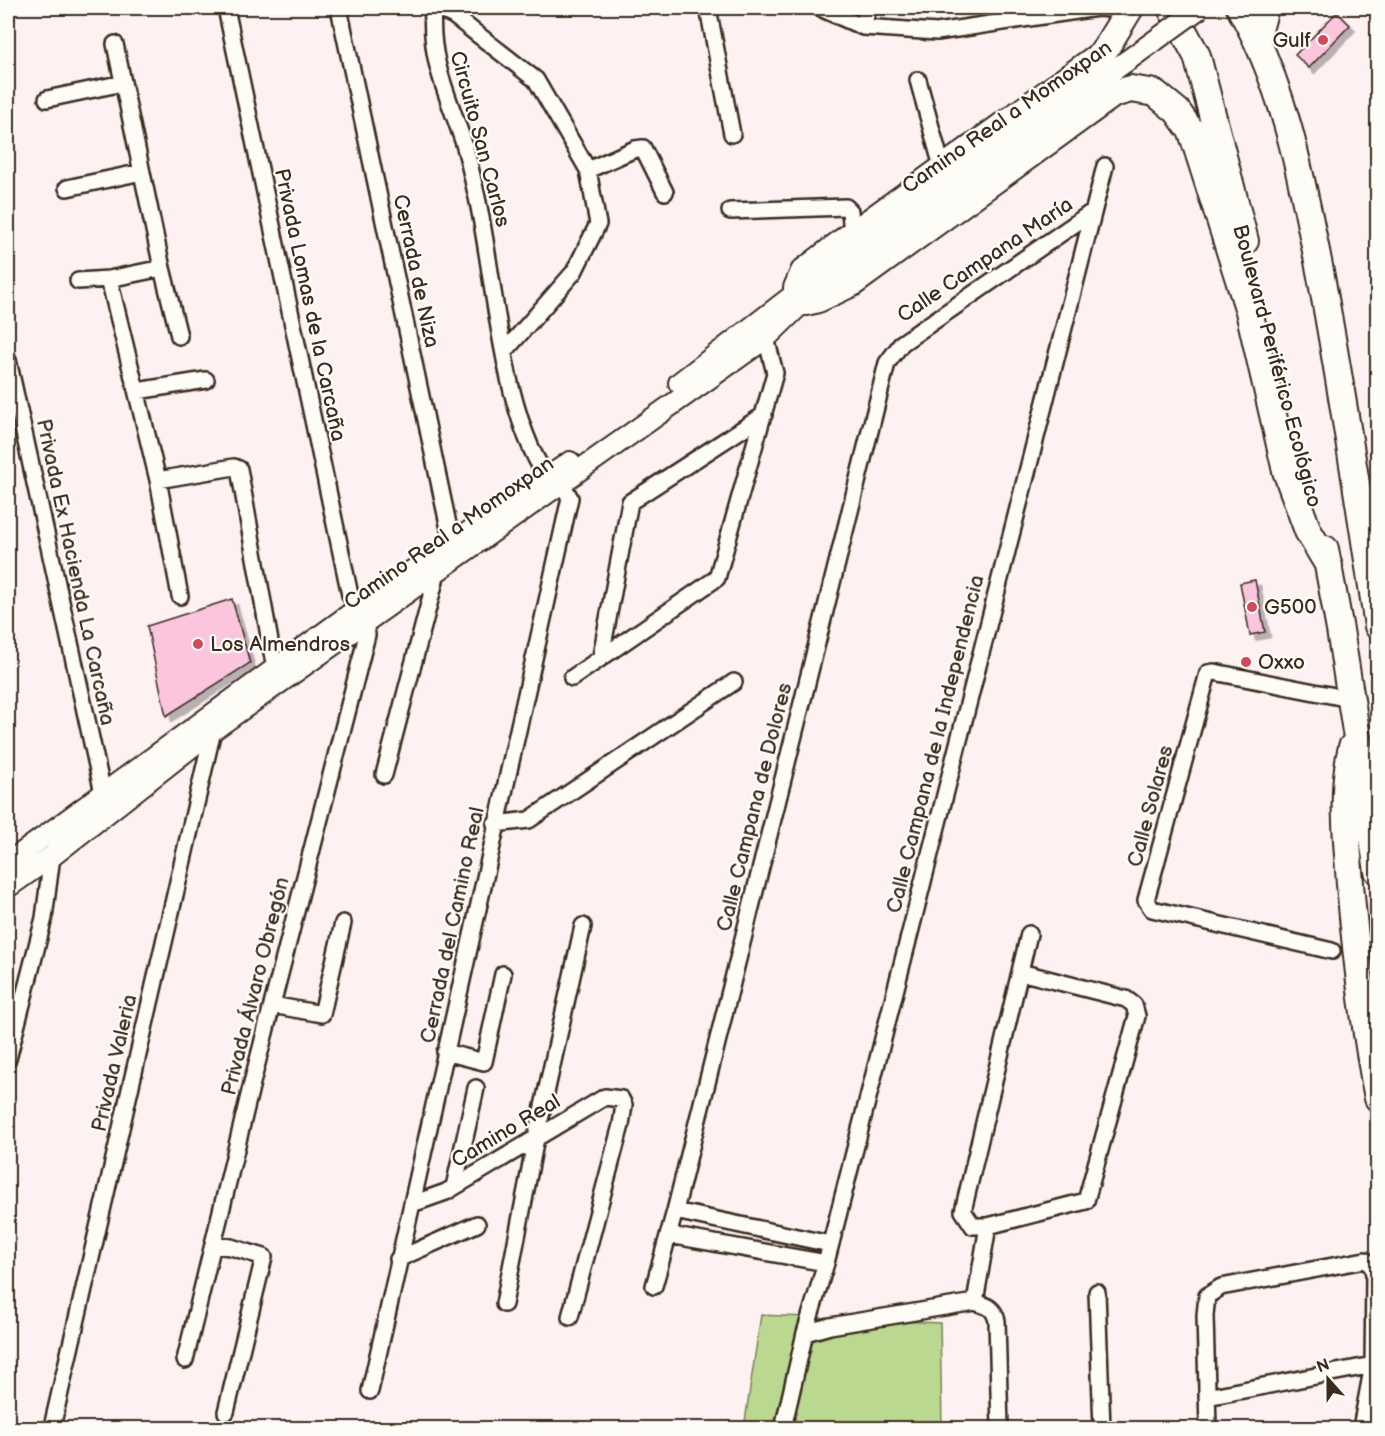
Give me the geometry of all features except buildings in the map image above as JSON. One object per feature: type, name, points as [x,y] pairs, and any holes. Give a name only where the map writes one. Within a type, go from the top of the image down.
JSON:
[{"type":"highway","name":"Boulevard Periférico Ecológico","points":[[1171,8],[1197,56],[1329,566],[1377,871]]},
{"type":"highway","points":[[1240,8],[1257,37],[1298,156],[1341,386],[1377,626]]},
{"type":"highway","points":[[1257,37],[1265,8]]},
{"type":"highway","points":[[1129,9],[1102,54],[942,168],[851,228],[804,272],[803,296],[852,283],[1113,94],[1131,88],[1155,93],[1177,111],[1197,142],[1249,311],[1286,471],[1308,531],[1329,566]]},
{"type":"highway","name":"Boulevard Periférico Ecológico","points":[[1356,732],[1345,774],[1348,849],[1359,971],[1377,1098]]},
{"type":"street","name":"Privada Lomas de la Carcaña","points":[[226,8],[350,595],[361,616]]},
{"type":"street","name":"Cerrada de Niza","points":[[339,8],[452,543]]},
{"type":"street","name":"Circuito San Carlos","points":[[505,351],[574,272],[598,224],[588,170],[536,80],[454,16],[435,8],[431,39],[444,90],[464,145],[482,219],[505,351],[518,413],[539,468],[554,480]]},
{"type":"street","points":[[708,8],[732,135]]},
{"type":"street","points":[[863,27],[868,8]]},
{"type":"street","points":[[826,9],[863,27],[937,32],[1097,8],[1129,9]]},
{"type":"street","name":"Camino Real a Momoxpan","points":[[8,864],[274,669],[433,574],[554,480],[590,448],[761,332],[803,296],[805,283],[813,284],[842,266],[1200,8]]},
{"type":"street","points":[[115,45],[179,336]]},
{"type":"street","points":[[918,80],[942,168]]},
{"type":"street","points":[[47,99],[123,83]]},
{"type":"street","points":[[588,170],[635,149],[643,148],[665,192]]},
{"type":"street","name":"Calle Campana de la Independencia","points":[[783,1428],[805,1333],[830,1244],[1105,166]]},
{"type":"street","points":[[67,188],[142,172]]},
{"type":"street","points":[[730,211],[846,207],[850,211],[851,228]]},
{"type":"street","name":"Calle Campana María","points":[[902,343],[1092,212]]},
{"type":"street","points":[[78,281],[109,279],[162,267]]},
{"type":"street","points":[[109,279],[158,480],[180,596]]},
{"type":"street","points":[[572,678],[717,578],[775,373],[761,332]]},
{"type":"street","name":"Calle Campana de Dolores","points":[[654,1286],[669,1235],[887,363],[902,343]]},
{"type":"street","name":"Privada Ex Hacienda La Carcaña","points":[[8,360],[103,793]]},
{"type":"street","points":[[137,391],[206,380]]},
{"type":"street","points":[[601,656],[630,502],[764,415]]},
{"type":"street","points":[[158,480],[234,467],[239,469],[274,669]]},
{"type":"street","name":"Camino Real a Momoxpan","points":[[8,887],[52,856],[452,543],[554,480]]},
{"type":"street","name":"Cerrada del Camino Real","points":[[370,1391],[495,824],[570,498],[554,480]]},
{"type":"street","points":[[384,776],[435,581],[433,574]]},
{"type":"street","name":"Privada Álvaro Obregón","points":[[185,1360],[272,1005],[367,635],[361,616]]},
{"type":"street","name":"Calle Solares","points":[[1332,951],[1152,909],[1146,900],[1208,673],[1214,672],[1350,699]]},
{"type":"street","points":[[495,824],[529,820],[734,682]]},
{"type":"street","name":"Privada Valeria","points":[[52,1427],[218,709]]},
{"type":"street","points":[[8,1059],[44,918],[52,856]]},
{"type":"street","points":[[272,1005],[322,1014],[343,923]]},
{"type":"street","points":[[504,1304],[536,1138],[583,926]]},
{"type":"street","points":[[1020,972],[1126,999],[1134,1005],[1137,1016],[1086,1201],[988,1226],[973,1226],[963,1211],[1029,934]]},
{"type":"street","points":[[445,1052],[484,1062],[503,974]]},
{"type":"street","points":[[454,1187],[476,1088]]},
{"type":"street","name":"Camino Real","points":[[412,1204],[454,1187],[604,1097],[621,1099],[624,1105],[621,1125],[570,1317]]},
{"type":"street","points":[[675,1211],[830,1244]]},
{"type":"street","points":[[398,1259],[477,1224]]},
{"type":"street","points":[[975,1302],[988,1226]]},
{"type":"street","points":[[669,1235],[825,1263]]},
{"type":"street","points":[[213,1245],[231,1246],[264,1257],[226,1412]]},
{"type":"street","points":[[1208,1428],[1204,1315],[1207,1296],[1221,1287],[1365,1260],[1372,1266],[1374,1274],[1373,1365],[1361,1428]]},
{"type":"street","points":[[1097,1292],[1102,1428]]},
{"type":"street","points":[[805,1333],[830,1326],[975,1302],[989,1306],[995,1311],[997,1321],[1000,1428]]},
{"type":"street","points":[[1207,1397],[1373,1365]]},
{"type":"green space","points":[[761,1315],[940,1323],[942,1428],[744,1428]]},
{"type":"place","name":"Gulf","points":[[1323,40]]},
{"type":"place","name":"G500","points":[[1252,607]]},
{"type":"place","name":"Los Almendros","points":[[198,644]]},
{"type":"place","name":"Oxxo","points":[[1246,662]]}]
